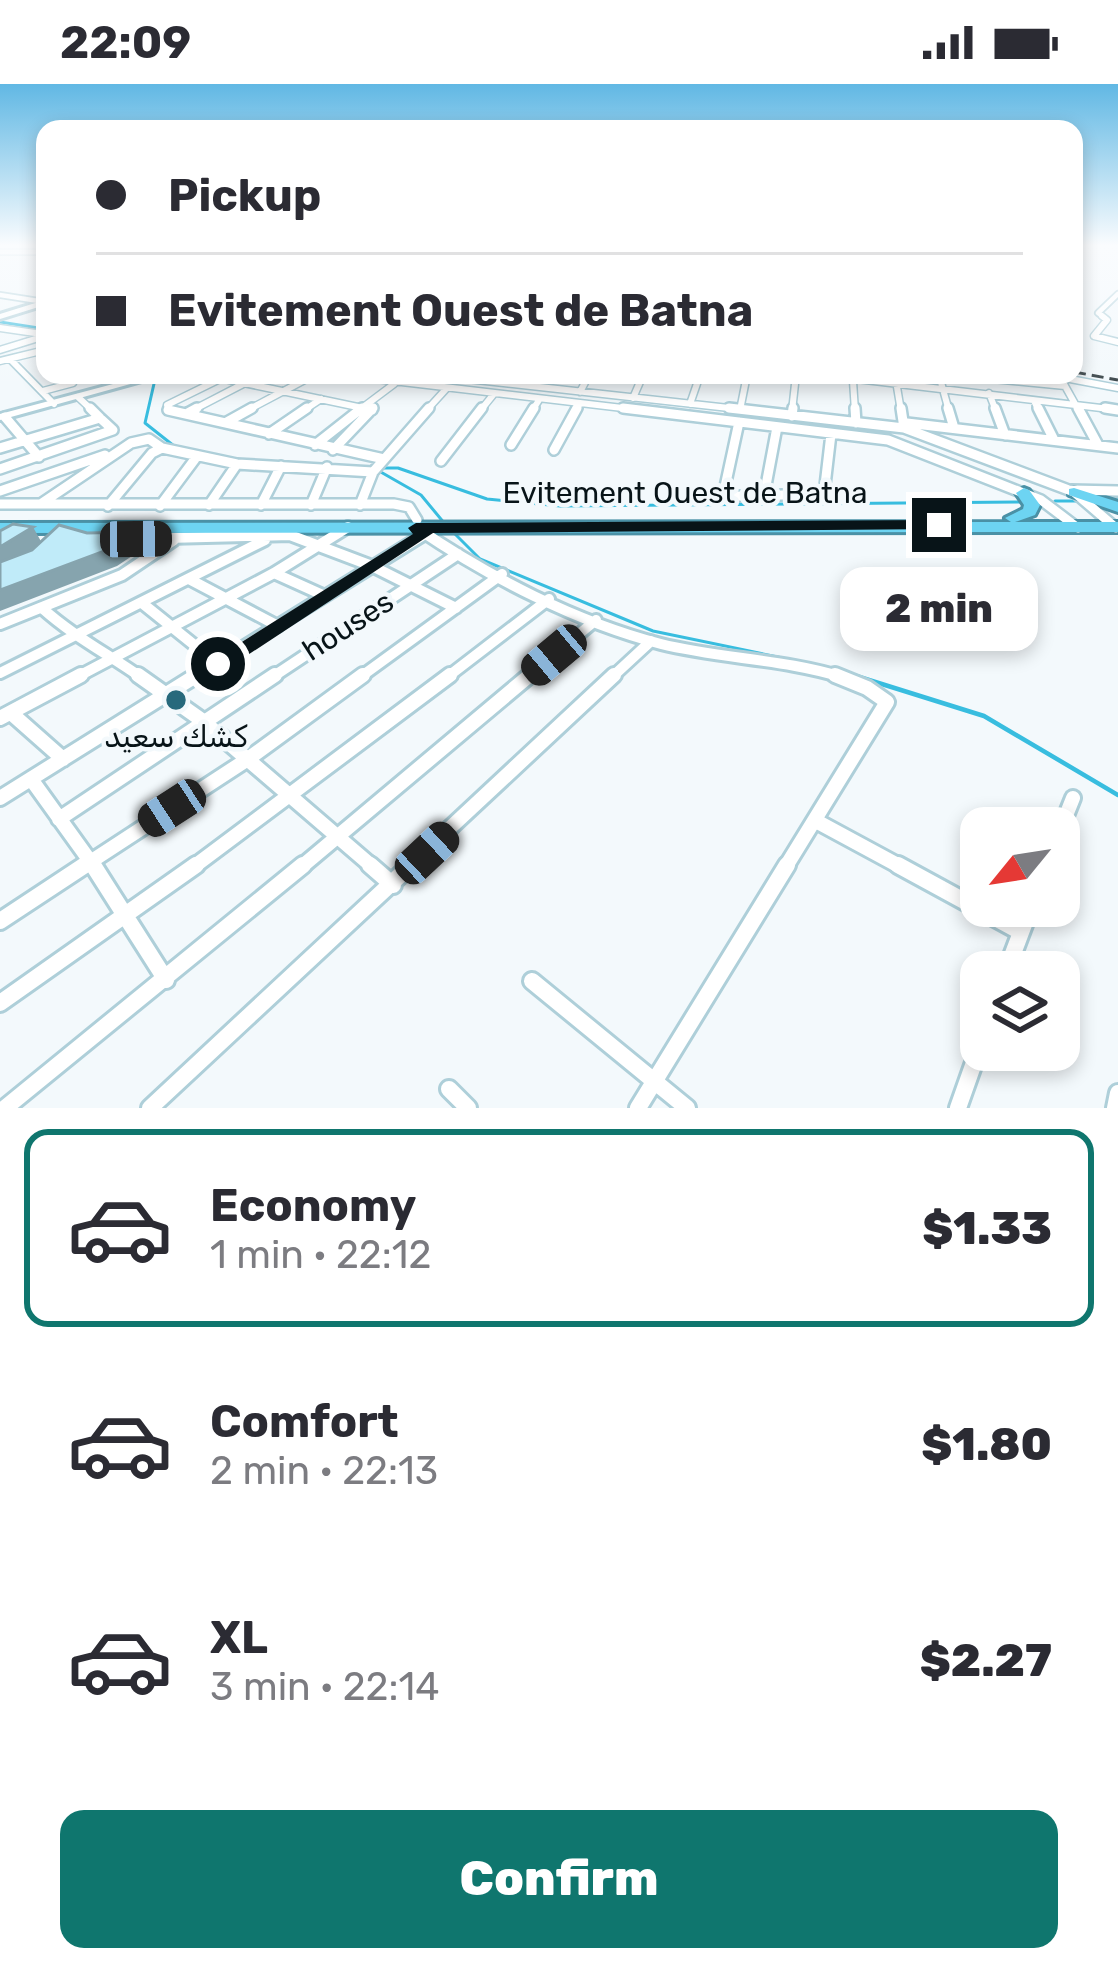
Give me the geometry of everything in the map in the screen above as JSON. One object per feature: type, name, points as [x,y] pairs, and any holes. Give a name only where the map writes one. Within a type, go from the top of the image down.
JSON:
[{"type":"highway","points":[[1071,491],[1114,510]]},
{"type":"highway","points":[[1013,518],[1032,505],[1024,493]]},
{"type":"highway","name":"Evitement Ouest de Batna","points":[[469,524],[1072,522],[1114,510]]},
{"type":"highway","name":"Evitement Ouest de Batna","points":[[469,524],[1013,518],[1072,522]]},
{"type":"highway","points":[[0,524],[425,526]]},
{"type":"highway","points":[[0,524],[276,534],[469,524]]},
{"type":"street","points":[[1118,294],[1098,315],[1107,320],[1094,336],[1118,342]]},
{"type":"street","points":[[0,295],[36,301]]},
{"type":"street","points":[[3,315],[36,305]]},
{"type":"street","points":[[1105,306],[1118,309]]},
{"type":"street","points":[[2,330],[36,334]]},
{"type":"street","points":[[2,348],[36,338]]},
{"type":"street","points":[[5,360],[36,352]]},
{"type":"street","points":[[5,360],[54,404]]},
{"type":"street","points":[[1083,383],[1114,387],[1118,399]]},
{"type":"street","points":[[43,391],[66,384]]},
{"type":"street","points":[[5,421],[118,384]]},
{"type":"street","points":[[210,384],[166,407],[378,466]]},
{"type":"street","points":[[186,414],[243,384]]},
{"type":"street","points":[[251,384],[372,410]]},
{"type":"street","points":[[225,423],[296,384]]},
{"type":"street","points":[[315,445],[394,384],[446,389],[902,443],[1024,493],[1072,522]]},
{"type":"street","points":[[528,384],[1118,448]]},
{"type":"street","points":[[580,392],[585,384]]},
{"type":"street","points":[[633,398],[640,384]]},
{"type":"street","points":[[690,404],[697,384]]},
{"type":"street","points":[[740,410],[745,384]]},
{"type":"street","points":[[792,416],[795,384]]},
{"type":"street","points":[[853,384],[856,423]]},
{"type":"street","points":[[876,384],[1118,410]]},
{"type":"street","points":[[897,384],[904,425]]},
{"type":"street","points":[[942,384],[954,428]]},
{"type":"street","points":[[985,384],[1005,434]]},
{"type":"street","points":[[1062,384],[1098,445]]},
{"type":"street","points":[[360,505],[378,466],[446,389]]},
{"type":"street","points":[[333,450],[383,394]]},
{"type":"street","points":[[441,461],[493,395]]},
{"type":"street","points":[[0,470],[112,432],[78,397]]},
{"type":"street","points":[[269,434],[322,398]]},
{"type":"street","points":[[511,445],[539,400]]},
{"type":"street","points":[[1034,401],[1054,440]]},
{"type":"street","points":[[554,450],[579,405]]},
{"type":"street","points":[[0,448],[100,418]]},
{"type":"street","points":[[5,421],[39,457]]},
{"type":"street","points":[[723,496],[739,422]]},
{"type":"street","points":[[904,425],[1071,491]]},
{"type":"street","points":[[764,496],[777,427]]},
{"type":"street","points":[[695,497],[824,494],[831,434]]},
{"type":"street","points":[[0,491],[146,439],[196,459],[237,464],[378,466]]},
{"type":"street","points":[[108,506],[152,453],[162,448]]},
{"type":"street","points":[[39,505],[122,449]]},
{"type":"street","points":[[160,506],[196,459]]},
{"type":"street","points":[[209,506],[237,464]]},
{"type":"street","points":[[261,505],[281,466]]},
{"type":"street","points":[[311,505],[327,467]]},
{"type":"street","points":[[0,504],[404,505],[458,554],[596,620],[651,641],[845,680],[887,702],[638,1108]]},
{"type":"street","points":[[0,798],[372,566],[425,526]]},
{"type":"street","points":[[63,759],[5,716],[274,573],[348,527]]},
{"type":"street","points":[[67,528],[89,540],[276,534],[372,566],[456,608]]},
{"type":"street","points":[[0,673],[276,534]]},
{"type":"street","points":[[0,624],[134,569],[177,538]]},
{"type":"street","name":"houses","points":[[59,819],[458,554]]},
{"type":"street","points":[[274,573],[325,596]]},
{"type":"street","points":[[0,921],[248,759],[502,574]]},
{"type":"street","points":[[189,579],[278,626]]},
{"type":"street","points":[[0,1003],[290,799],[549,598]]},
{"type":"street","points":[[142,603],[218,664]]},
{"type":"street","points":[[42,608],[73,636],[85,638],[202,721],[392,885]]},
{"type":"street","points":[[4,1108],[166,980],[596,620]]},
{"type":"street","points":[[150,1108],[651,641]]},
{"type":"street","points":[[31,779],[128,914],[166,980]]},
{"type":"street","points":[[1069,807],[1072,798]]},
{"type":"street","points":[[816,821],[1021,932]]},
{"type":"street","points":[[1014,951],[1023,927]]},
{"type":"street","points":[[532,982],[687,1108]]},
{"type":"street","points":[[958,1108],[971,1071]]},
{"type":"street","points":[[449,1089],[468,1108]]},
{"type":"street","points":[[1114,1108],[1118,1093]]},
{"type":"building","points":[[13,524],[33,527],[0,547],[0,531]]},
{"type":"building","points":[[59,525],[87,533],[137,532],[110,549],[0,590],[0,562],[32,550]]},
{"type":"waterway","points":[[0,322],[36,328]]},
{"type":"waterway","points":[[154,384],[145,423],[174,446]]},
{"type":"waterway","points":[[382,468],[398,468],[487,499],[560,506],[1021,502]]},
{"type":"waterway","points":[[379,471],[421,495],[445,524]]},
{"type":"waterway","points":[[1113,500],[1118,500]]},
{"type":"waterway","points":[[1055,501],[1078,501]]},
{"type":"waterway","points":[[452,531],[480,559],[653,631],[831,668]]},
{"type":"waterway","points":[[846,673],[856,676]]},
{"type":"waterway","points":[[856,676],[863,678]]},
{"type":"waterway","points":[[856,676],[984,716],[1118,795]]},
{"type":"railway","points":[[1083,374],[1118,380]]},
{"type":"place","name":"كشك سعيد","points":[[176,700]]},
{"type":"route","points":[[218,664],[425,534],[416,528],[939,525]]}]
